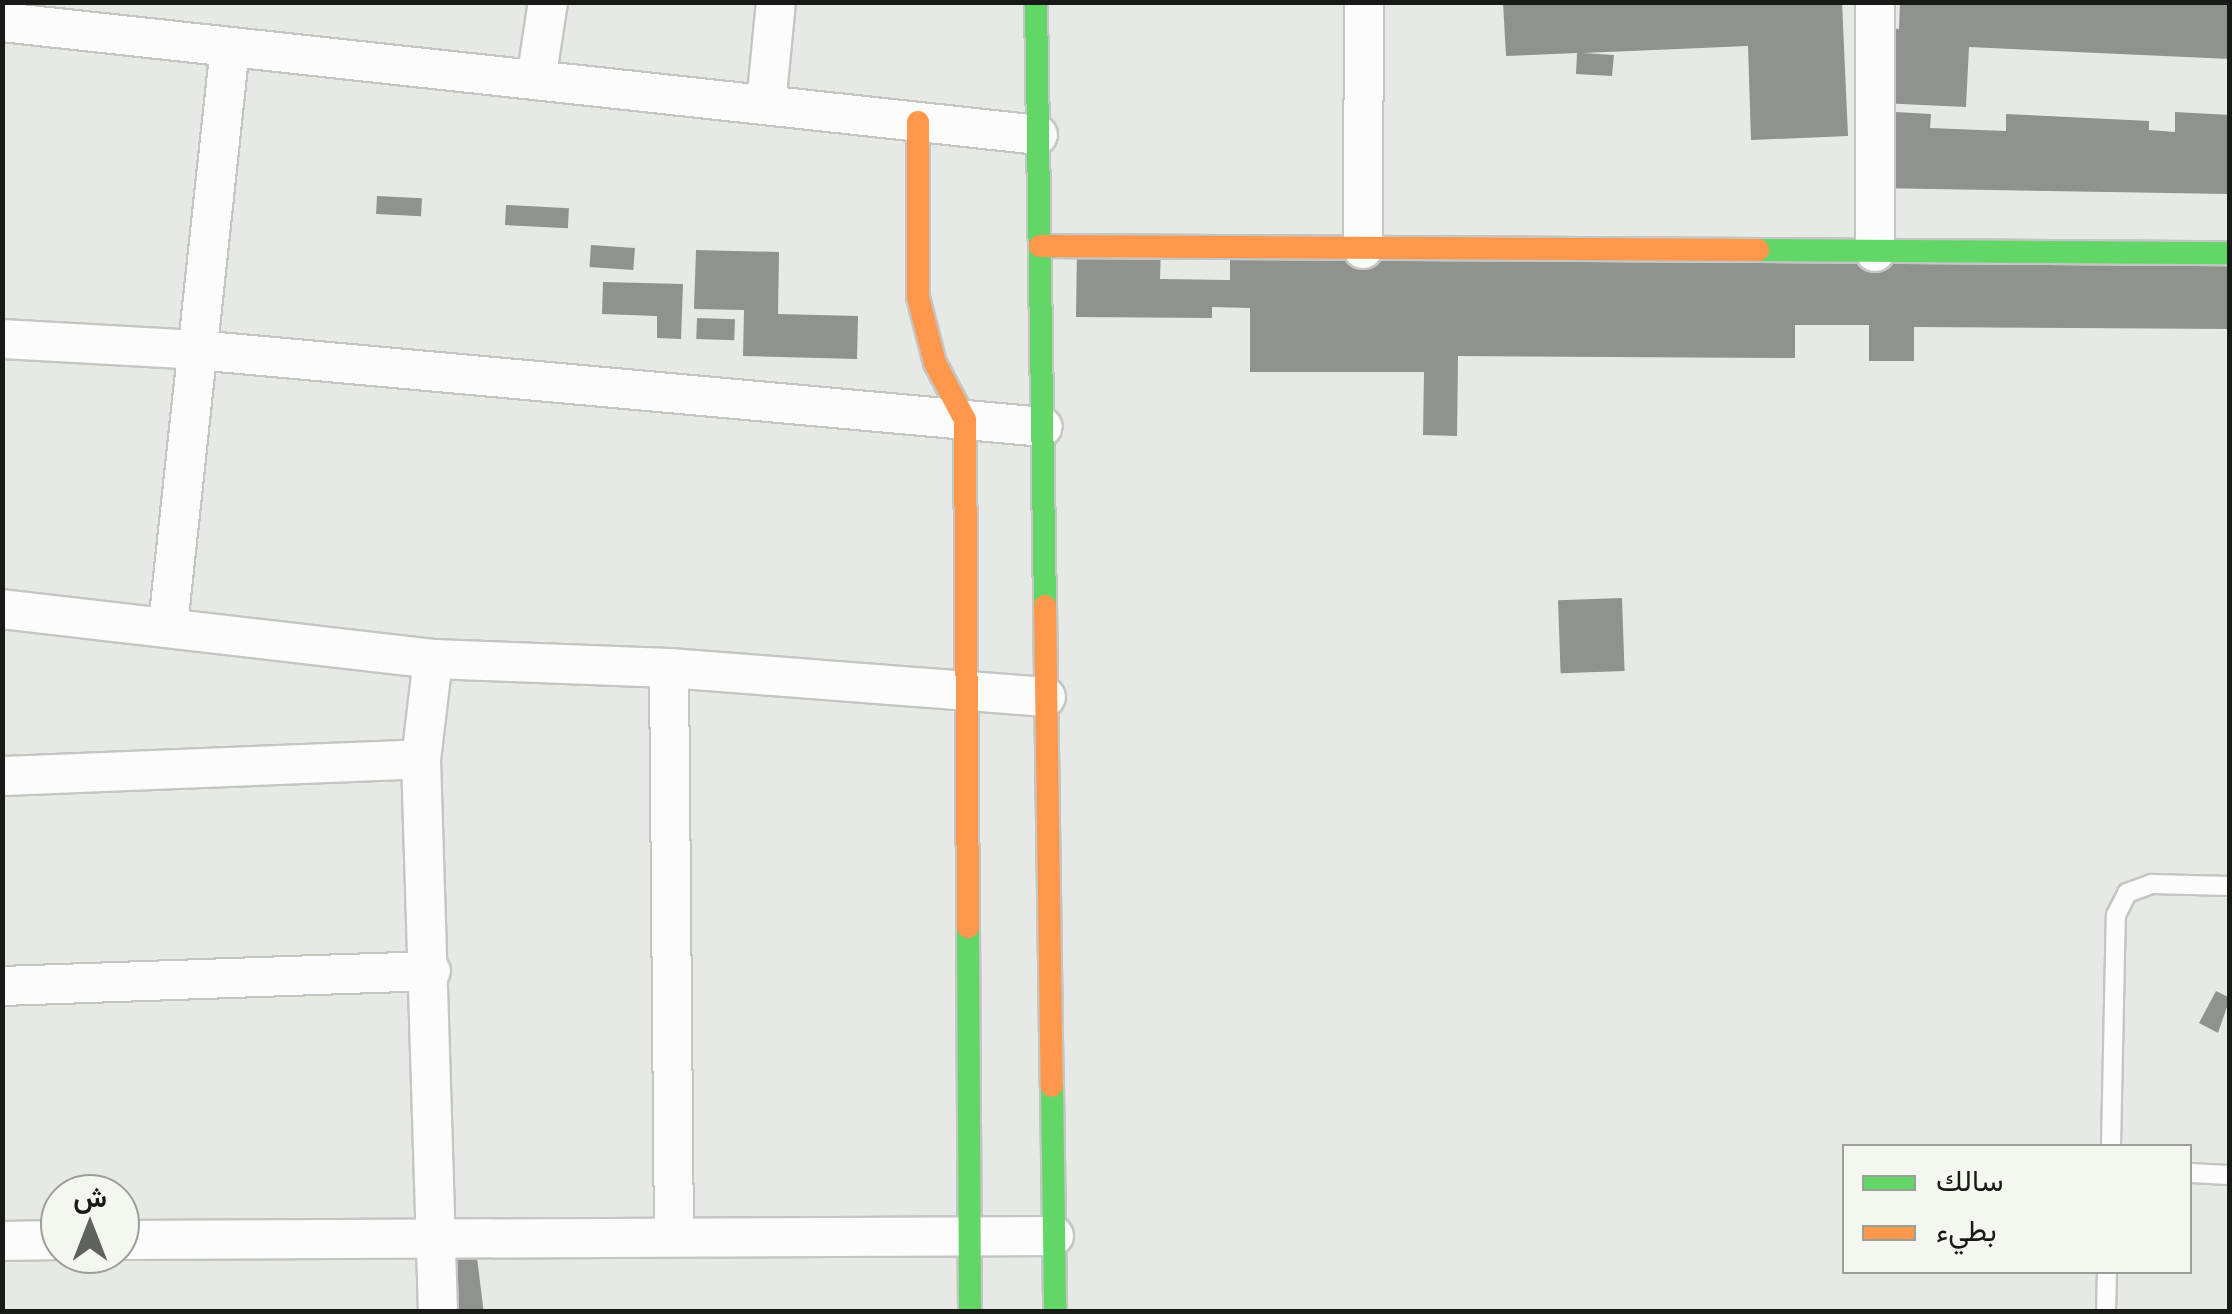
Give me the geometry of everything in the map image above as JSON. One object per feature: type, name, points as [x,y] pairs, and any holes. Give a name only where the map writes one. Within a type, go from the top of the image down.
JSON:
[{"type":"street","points":[[536,80],[548,2]]},
{"type":"street","points":[[766,105],[776,2]]},
{"type":"street","points":[[1036,2],[1055,1312]]},
{"type":"street","points":[[1363,249],[1364,2]]},
{"type":"street","points":[[1875,2],[1875,252]]},
{"type":"street","points":[[2,22],[1038,135]]},
{"type":"street","points":[[168,625],[230,47]]},
{"type":"street","points":[[918,122],[918,296],[935,363],[965,420],[970,1312]]},
{"type":"street","points":[[1040,246],[2230,253]]},
{"type":"street","points":[[2,338],[196,350],[1042,428]]},
{"type":"street","points":[[2,610],[168,625],[433,659],[670,668],[1046,697]]},
{"type":"street","points":[[433,659],[421,759],[431,970],[438,1312]]},
{"type":"street","points":[[670,668],[674,1237]]},
{"type":"street","points":[[2,776],[421,759]]},
{"type":"street","points":[[2,986],[431,970]]},
{"type":"street","points":[[140,1240],[1054,1236]]},
{"type":"street","points":[[2,1241],[40,1240]]},
{"type":"lane","points":[[2111,1144],[2116,915],[2127,893],[2152,884],[2230,886]]},
{"type":"lane","points":[[2192,1173],[2230,1175]]},
{"type":"lane","points":[[2106,1312],[2107,1274]]},
{"type":"building","points":[[1503,2],[1842,2],[1848,136],[1751,140],[1748,46],[1583,53],[1614,55],[1612,76],[1576,74],[1577,53],[1506,56]]},
{"type":"building","points":[[1900,2],[2230,2],[2230,59],[1969,47],[1966,107],[1880,103],[1884,28],[1899,29]]},
{"type":"building","points":[[1878,111],[1931,114],[1930,128],[2006,131],[2006,114],[2149,121],[2149,130],[2175,132],[2175,112],[2230,115],[2230,194],[1875,188]]},
{"type":"building","points":[[377,196],[422,198],[421,216],[376,214]]},
{"type":"building","points":[[506,205],[569,208],[568,228],[505,225]]},
{"type":"building","points":[[591,245],[635,248],[633,270],[589,267]]},
{"type":"building","points":[[1077,247],[1161,247],[1160,279],[1230,280],[1230,248],[2230,254],[2230,329],[1914,327],[1914,361],[1869,361],[1869,325],[1795,325],[1795,358],[1458,356],[1457,436],[1423,435],[1424,372],[1250,372],[1250,308],[1212,307],[1212,318],[1076,317]]},
{"type":"building","points":[[696,250],[779,252],[778,314],[858,316],[857,359],[743,356],[744,310],[694,309]]},
{"type":"building","points":[[603,282],[683,284],[681,339],[657,338],[657,316],[602,314]]},
{"type":"building","points":[[697,318],[735,319],[734,340],[696,339]]},
{"type":"building","points":[[1622,598],[1625,671],[1561,673],[1558,600]]},
{"type":"building","points":[[2216,991],[2230,998],[2218,1033],[2199,1023]]},
{"type":"building","points":[[475,1241],[484,1312],[450,1312],[442,1245]]},
{"type":"traffic: fast","points":[[1036,2],[1045,606]]},
{"type":"traffic: fast","points":[[1758,250],[2230,253]]},
{"type":"traffic: fast","points":[[968,927],[970,1312]]},
{"type":"traffic: fast","points":[[1052,1086],[1055,1312]]},
{"type":"traffic: slow","points":[[918,122],[918,297],[935,363],[965,420],[968,927]]},
{"type":"traffic: slow","points":[[1040,246],[1758,250]]},
{"type":"traffic: slow","points":[[1045,606],[1052,1086]]}]
